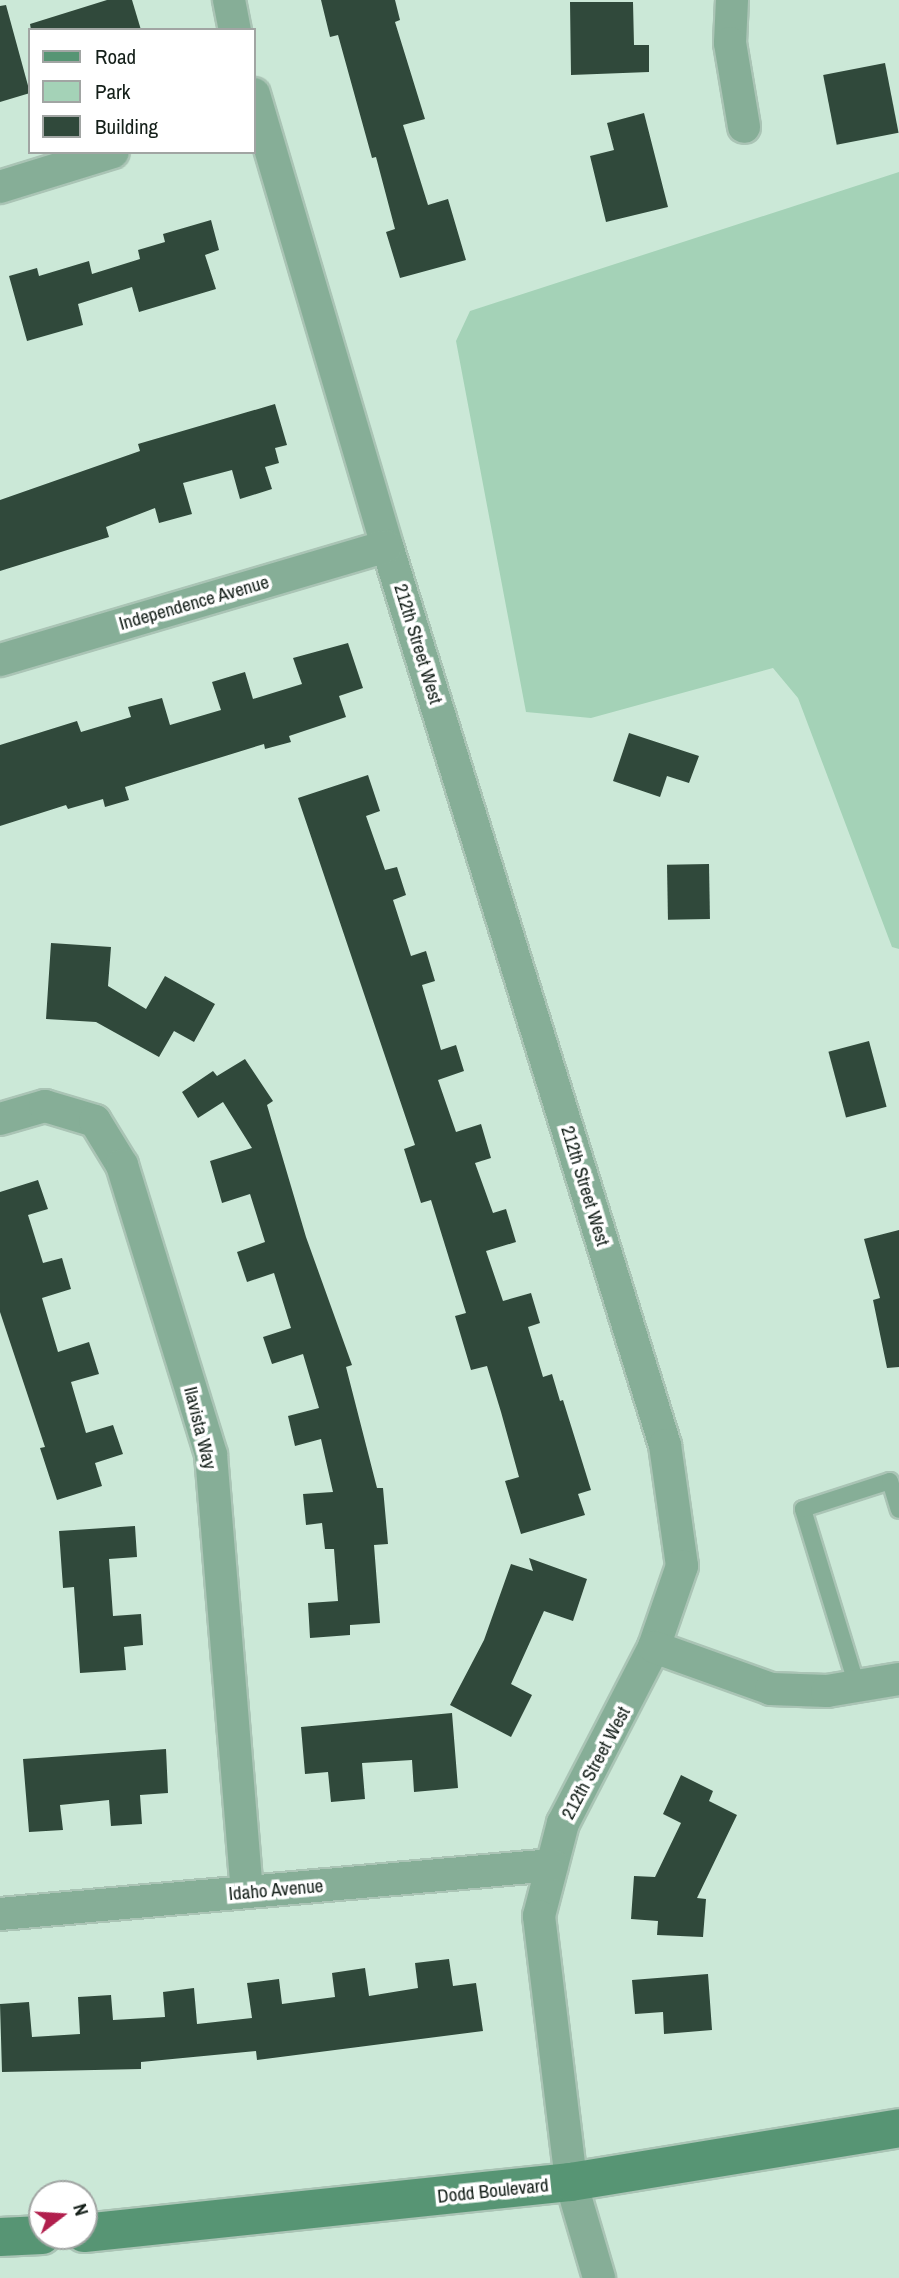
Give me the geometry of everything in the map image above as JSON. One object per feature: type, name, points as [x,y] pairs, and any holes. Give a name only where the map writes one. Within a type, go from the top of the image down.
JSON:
[{"type":"main road","name":"Dodd Boulevard","points":[[98,2231],[571,2182],[899,2128]]},
{"type":"main road","points":[[0,2237],[28,2236]]},
{"type":"street","points":[[229,0],[235,28]]},
{"type":"street","points":[[732,0],[730,43],[744,127]]},
{"type":"street","name":"212th Street West","points":[[256,107],[387,546],[665,1445],[682,1566],[654,1647],[564,1823],[539,1916],[571,2182],[599,2278]]},
{"type":"street","points":[[0,187],[107,154]]},
{"type":"street","name":"Independence Avenue","points":[[0,660],[387,546]]},
{"type":"street","name":"Ilavista Way","points":[[0,1119],[45,1106],[95,1121],[122,1165],[211,1455],[247,1892]]},
{"type":"street","points":[[654,1647],[771,1689],[827,1691],[899,1679]]},
{"type":"street","name":"Idaho Avenue","points":[[0,1914],[552,1865]]},
{"type":"lane","points":[[857,1686],[803,1509],[890,1481],[899,1510]]},
{"type":"green space","points":[[899,172],[899,949],[892,947],[798,698],[773,668],[591,718],[526,712],[456,341],[470,311]]},
{"type":"building","points":[[107,0],[132,0],[140,28],[31,28],[30,24]]},
{"type":"building","points":[[321,0],[395,0],[400,20],[395,22],[425,119],[403,125],[428,205],[448,199],[466,260],[400,278],[386,232],[395,229],[376,157],[372,158],[338,35],[330,37]]},
{"type":"building","points":[[570,2],[633,2],[634,45],[649,45],[649,72],[571,75]]},
{"type":"building","points":[[6,5],[28,94],[0,102],[0,6]]},
{"type":"building","points":[[885,63],[899,133],[837,145],[823,75]]},
{"type":"building","points":[[644,113],[668,207],[606,222],[590,156],[614,150],[607,123]]},
{"type":"building","points":[[211,220],[219,250],[205,255],[216,289],[139,312],[132,287],[78,304],[83,325],[27,341],[9,276],[37,268],[39,276],[89,261],[92,274],[140,259],[138,250],[165,242],[163,234]]},
{"type":"building","points":[[275,404],[287,445],[275,448],[279,463],[265,467],[272,489],[240,499],[232,470],[183,483],[192,514],[159,523],[155,508],[106,527],[109,537],[0,571],[0,500],[140,451],[138,444]]},
{"type":"building","points":[[348,643],[363,688],[339,696],[346,717],[289,736],[291,742],[265,749],[264,744],[125,787],[129,800],[105,807],[103,799],[68,809],[66,805],[0,826],[0,745],[77,721],[81,732],[131,717],[128,707],[162,698],[170,725],[221,710],[212,682],[245,672],[253,699],[302,684],[293,658]]},
{"type":"building","points":[[629,733],[699,756],[689,783],[667,776],[660,797],[613,781]]},
{"type":"building","points":[[368,775],[380,811],[366,816],[385,870],[397,867],[406,895],[393,900],[411,956],[426,951],[435,981],[422,985],[441,1050],[456,1045],[464,1071],[438,1080],[456,1132],[481,1124],[491,1158],[475,1163],[493,1213],[506,1209],[516,1242],[486,1251],[503,1301],[531,1293],[540,1323],[528,1327],[543,1377],[552,1374],[560,1401],[563,1400],[591,1490],[578,1494],[585,1515],[521,1534],[505,1481],[519,1477],[501,1412],[487,1366],[471,1370],[455,1316],[466,1313],[431,1200],[421,1203],[404,1149],[415,1145],[298,798]]},
{"type":"building","points":[[709,864],[710,919],[668,920],[667,865]]},
{"type":"building","points":[[51,943],[111,947],[108,986],[146,1009],[165,976],[215,1004],[194,1042],[174,1031],[159,1057],[96,1022],[46,1019]]},
{"type":"building","points":[[869,1041],[887,1107],[846,1118],[828,1052]]},
{"type":"building","points":[[245,1059],[273,1101],[267,1105],[306,1237],[352,1365],[346,1367],[377,1488],[383,1488],[388,1544],[374,1545],[380,1623],[350,1625],[350,1635],[310,1638],[308,1603],[338,1601],[334,1549],[325,1549],[322,1523],[306,1525],[303,1494],[333,1492],[321,1439],[295,1446],[288,1416],[319,1408],[303,1354],[272,1364],[263,1337],[291,1328],[274,1273],[247,1282],[237,1252],[265,1242],[250,1194],[222,1203],[210,1161],[252,1148],[223,1102],[198,1118],[182,1092],[213,1071],[217,1076]]},
{"type":"building","points":[[38,1180],[48,1209],[28,1215],[43,1263],[62,1258],[71,1289],[42,1298],[58,1352],[89,1342],[99,1374],[71,1382],[86,1433],[113,1425],[123,1454],[95,1463],[102,1486],[57,1500],[40,1448],[45,1447],[0,1312],[0,1192]]},
{"type":"building","points":[[899,1230],[899,1367],[887,1368],[873,1300],[880,1298],[864,1239]]},
{"type":"building","points":[[135,1526],[137,1557],[109,1559],[113,1616],[141,1614],[143,1645],[124,1647],[126,1670],[80,1673],[74,1587],[63,1588],[59,1531]]},
{"type":"building","points":[[529,1558],[587,1579],[573,1621],[544,1611],[511,1684],[532,1695],[511,1737],[450,1705],[484,1640],[511,1564],[533,1571]]},
{"type":"building","points":[[452,1713],[458,1788],[414,1792],[412,1760],[362,1763],[365,1799],[331,1802],[328,1772],[305,1774],[301,1727]]},
{"type":"building","points":[[166,1749],[168,1793],[140,1795],[142,1824],[111,1826],[109,1800],[60,1805],[63,1830],[29,1832],[23,1759]]},
{"type":"building","points":[[681,1775],[713,1791],[709,1801],[737,1815],[697,1898],[706,1899],[703,1937],[657,1935],[658,1921],[631,1919],[634,1876],[655,1877],[681,1823],[663,1814]]},
{"type":"building","points":[[449,1959],[453,1986],[476,1983],[483,2031],[257,2060],[256,2051],[141,2062],[141,2069],[2,2072],[0,2004],[29,2002],[32,2037],[80,2034],[78,1997],[111,1995],[113,2020],[165,2017],[163,1992],[194,1988],[197,2024],[252,2018],[247,1983],[279,1979],[282,2004],[335,1997],[332,1973],[365,1968],[369,1996],[418,1988],[415,1963]]},
{"type":"building","points":[[708,1974],[712,2030],[664,2034],[663,2012],[635,2014],[632,1980]]}]
